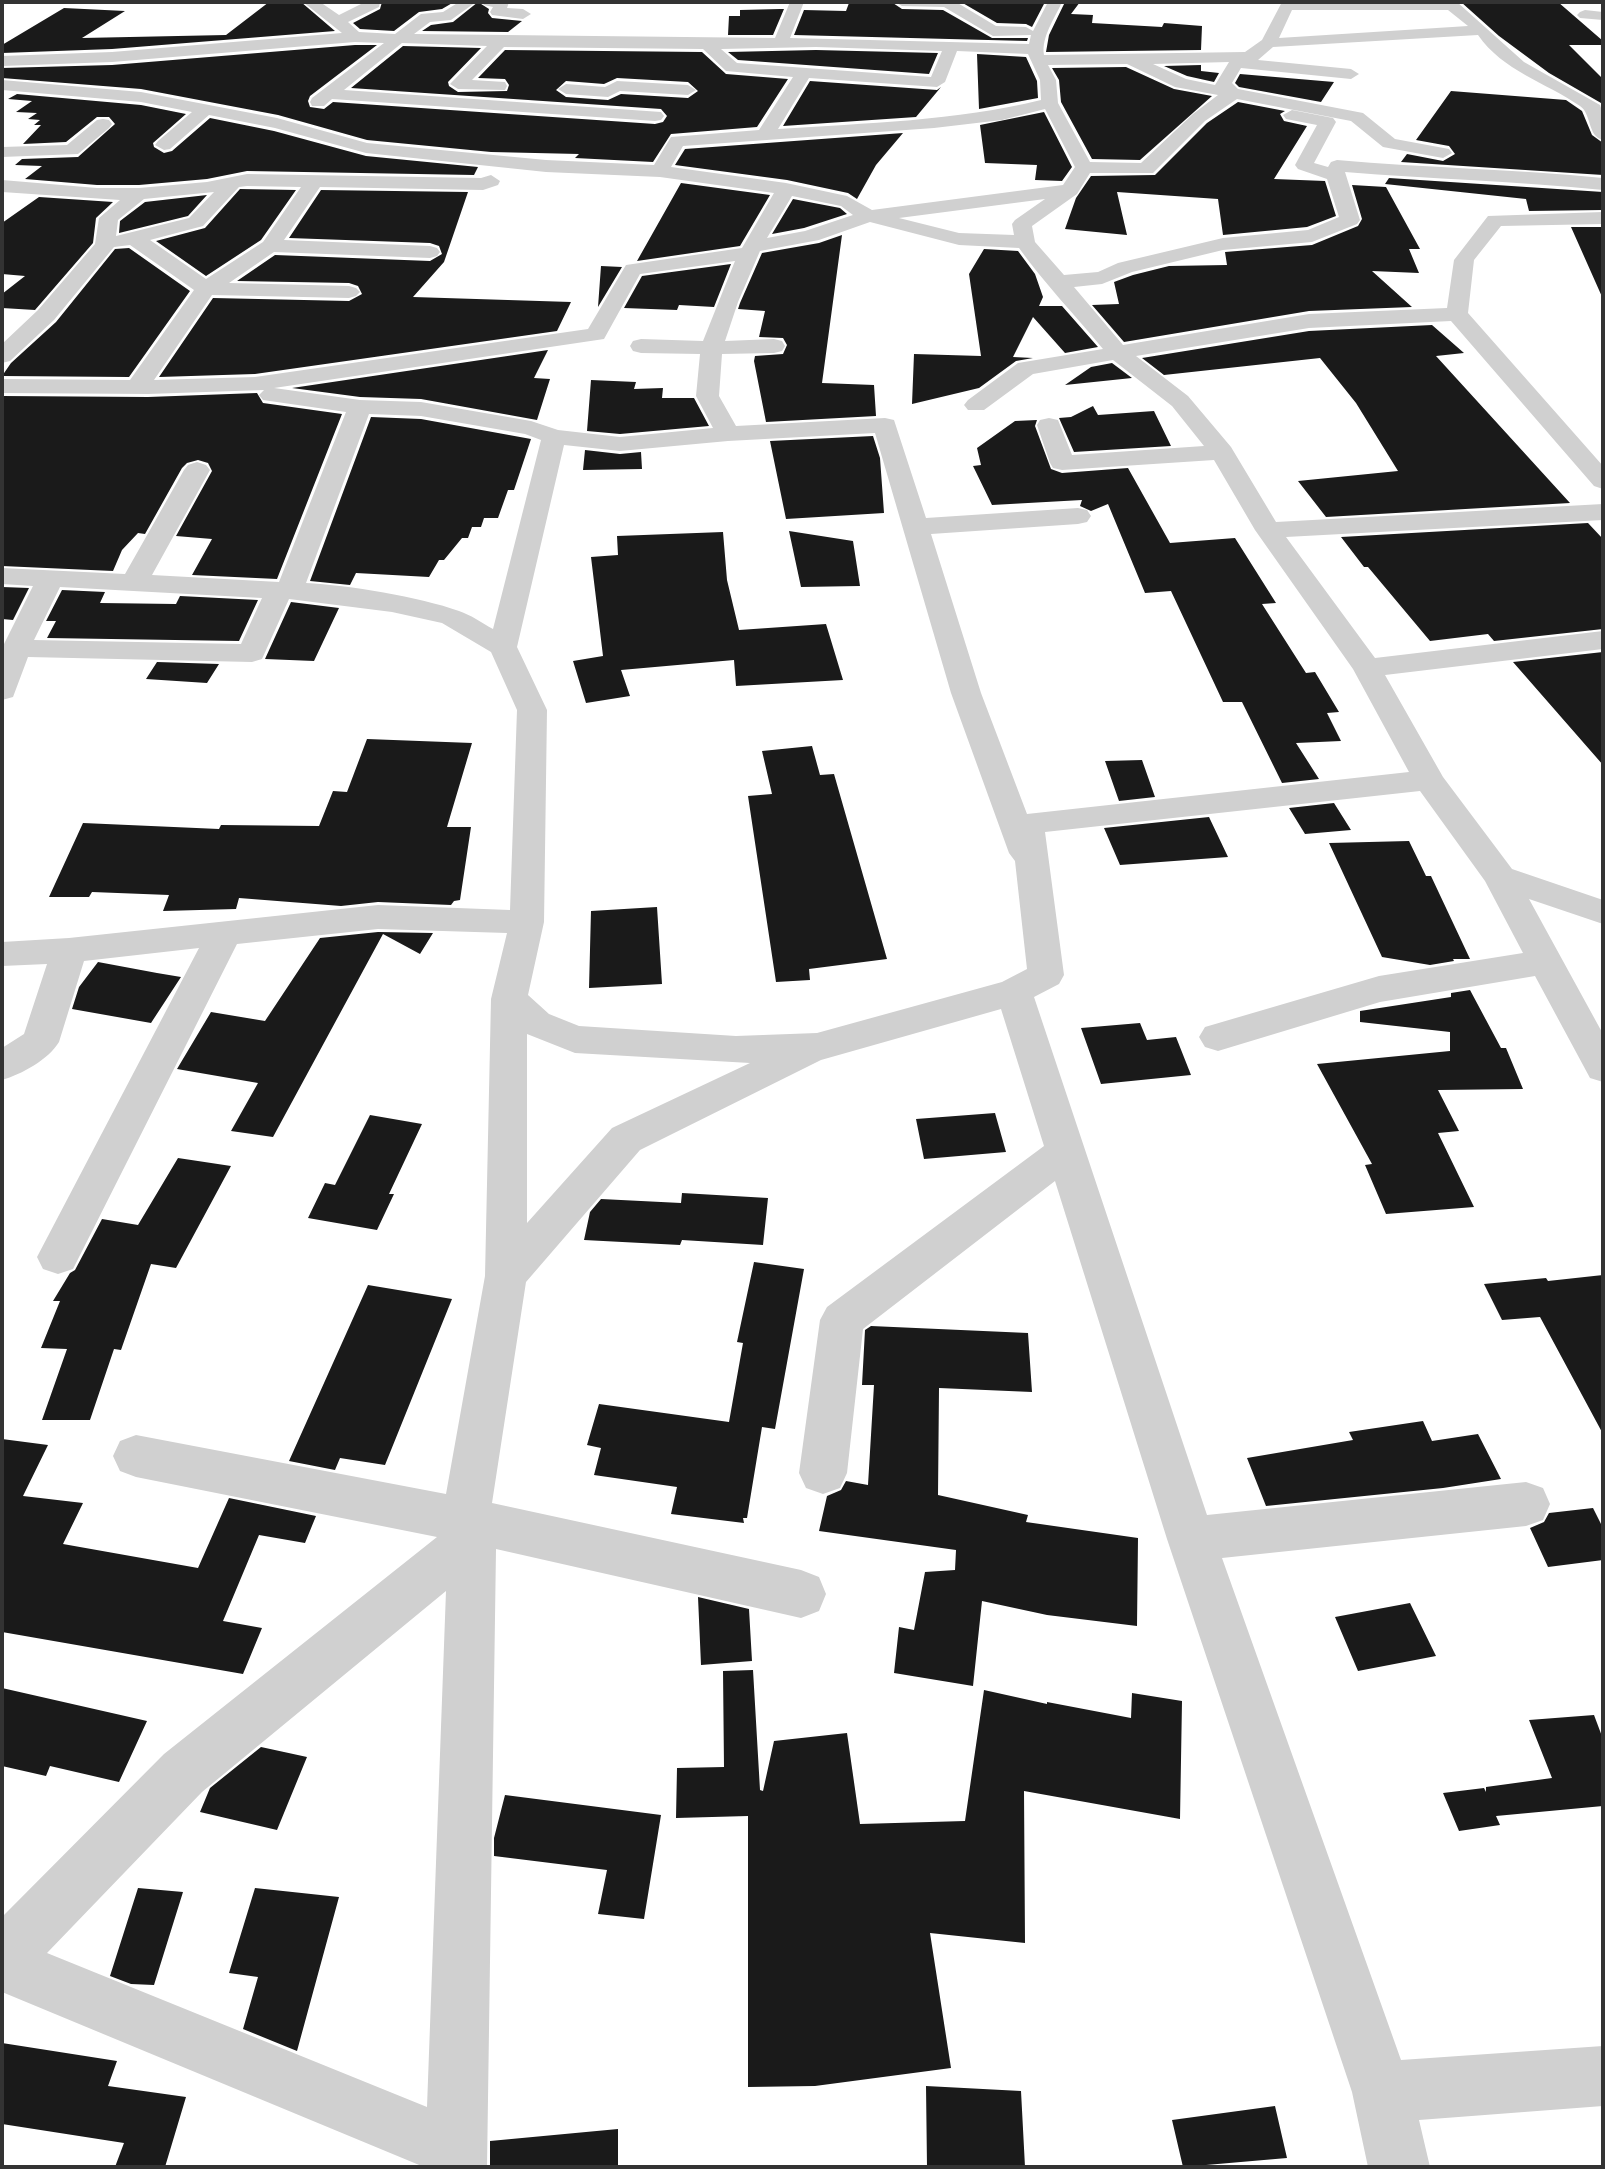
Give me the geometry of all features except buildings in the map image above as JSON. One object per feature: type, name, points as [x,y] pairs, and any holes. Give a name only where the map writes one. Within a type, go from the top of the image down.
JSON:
[{"type":"street","points":[[310,2],[338,21],[355,37]]},
{"type":"street","points":[[338,21],[374,4],[372,2]]},
{"type":"street","points":[[446,17],[469,2]]},
{"type":"street","points":[[489,2],[503,4],[497,12],[523,14]]},
{"type":"street","points":[[781,42],[797,2]]},
{"type":"street","points":[[902,2],[952,3],[993,31],[1040,32]]},
{"type":"street","points":[[1055,2],[1040,32],[1036,54],[1048,80],[1050,103],[1084,167]]},
{"type":"street","points":[[1269,43],[1288,4],[1452,4],[1482,30],[1492,44],[1518,65],[1591,105],[1602,132]]},
{"type":"street","points":[[1585,15],[1603,16]]},
{"type":"street","points":[[289,125],[426,17],[468,19]]},
{"type":"street","points":[[1227,98],[1223,84],[1242,60],[1269,43],[1482,30]]},
{"type":"street","points":[[2,61],[112,58],[355,37],[500,42],[781,42],[951,47],[1130,59],[1242,60],[1351,74]]},
{"type":"street","points":[[500,42],[458,84],[513,86]]},
{"type":"street","points":[[706,44],[732,68],[937,82],[951,47]]},
{"type":"street","points":[[1130,59],[1181,83],[1227,98],[1327,122],[1304,165],[1335,176]]},
{"type":"street","points":[[765,135],[804,73]]},
{"type":"street","points":[[2,85],[141,97],[289,125],[366,148],[546,166],[660,171],[786,189],[847,202],[868,216],[959,239],[1025,242]]},
{"type":"street","points":[[553,89],[608,92],[617,86],[688,90]]},
{"type":"street","points":[[329,94],[655,116]]},
{"type":"street","points":[[1580,97],[1603,96]]},
{"type":"street","points":[[1084,167],[1146,169],[1177,142],[1180,132],[1227,98],[1357,117],[1389,143],[1445,154],[1522,176]]},
{"type":"street","points":[[366,148],[416,100]]},
{"type":"street","points":[[660,171],[677,141],[945,122],[1002,115],[1050,103]]},
{"type":"street","points":[[164,145],[205,110]]},
{"type":"street","points":[[2,152],[72,150],[103,124]]},
{"type":"street","points":[[2,186],[97,194],[139,194],[247,180],[483,184],[546,166]]},
{"type":"street","points":[[1059,282],[1102,278],[1125,267],[1223,244],[1312,236],[1350,220],[1335,176],[1337,166],[1432,174],[1522,176],[1603,184]]},
{"type":"street","points":[[1084,167],[1070,190],[1022,224],[1025,242],[1043,267],[1059,282],[1119,354],[1180,401],[1222,452],[1268,530],[1367,668],[1429,780],[1500,877],[1603,1068]]},
{"type":"street","points":[[137,387],[206,289],[270,246],[314,182]]},
{"type":"street","points":[[105,245],[196,222],[233,183]]},
{"type":"street","points":[[728,434],[706,393],[713,348],[728,295],[786,189]]},
{"type":"street","points":[[2,386],[255,384],[596,334],[633,269],[776,244],[843,226],[868,216],[1070,190]]},
{"type":"street","points":[[2,356],[47,315],[105,245],[110,218],[139,194]]},
{"type":"street","points":[[1603,218],[1495,220],[1464,260],[1457,314],[1603,481]]},
{"type":"street","points":[[134,237],[206,289],[349,292]]},
{"type":"street","points":[[270,246],[430,252]]},
{"type":"street","points":[[976,405],[1026,368],[1309,321],[1457,314]]},
{"type":"street","points":[[641,346],[774,346]]},
{"type":"street","points":[[206,386],[360,407],[421,409],[531,428],[554,437],[620,444],[728,434],[885,425],[966,693],[1030,861]]},
{"type":"street","points":[[16,648],[252,653],[285,590],[360,407]]},
{"type":"street","points":[[1049,425],[1062,463],[1222,452]]},
{"type":"street","points":[[503,647],[554,437]]},
{"type":"street","points":[[134,583],[197,470]]},
{"type":"street","points":[[1268,530],[1603,512]]},
{"type":"street","points":[[915,527],[1078,516]]},
{"type":"street","points":[[2,576],[285,590],[392,604],[451,617],[503,647],[532,709],[527,922],[509,999],[506,1276],[469,1530],[457,2159],[2,1961],[183,1773],[469,1530]]},
{"type":"street","points":[[2,691],[16,648],[51,578]]},
{"type":"street","points":[[1367,668],[1603,640]]},
{"type":"street","points":[[506,1276],[626,1139],[817,1047],[1013,992],[1046,975],[1027,824],[1429,780]]},
{"type":"street","points":[[1500,877],[1603,912]]},
{"type":"street","points":[[2,954],[69,950],[378,917],[527,922]]},
{"type":"street","points":[[58,1257],[224,934]]},
{"type":"street","points":[[2,1066],[40,1042],[69,950]]},
{"type":"street","points":[[1219,1037],[1379,989],[1546,962]]},
{"type":"street","points":[[1013,992],[1191,1539],[1382,2092],[1399,2167]]},
{"type":"street","points":[[509,999],[536,1024],[575,1039],[736,1050],[817,1047]]},
{"type":"street","points":[[824,1473],[842,1320],[1065,1152]]},
{"type":"street","points":[[136,1456],[469,1530],[801,1594]]},
{"type":"street","points":[[1191,1539],[1526,1504]]},
{"type":"street","points":[[1382,2092],[1603,2076]]}]
